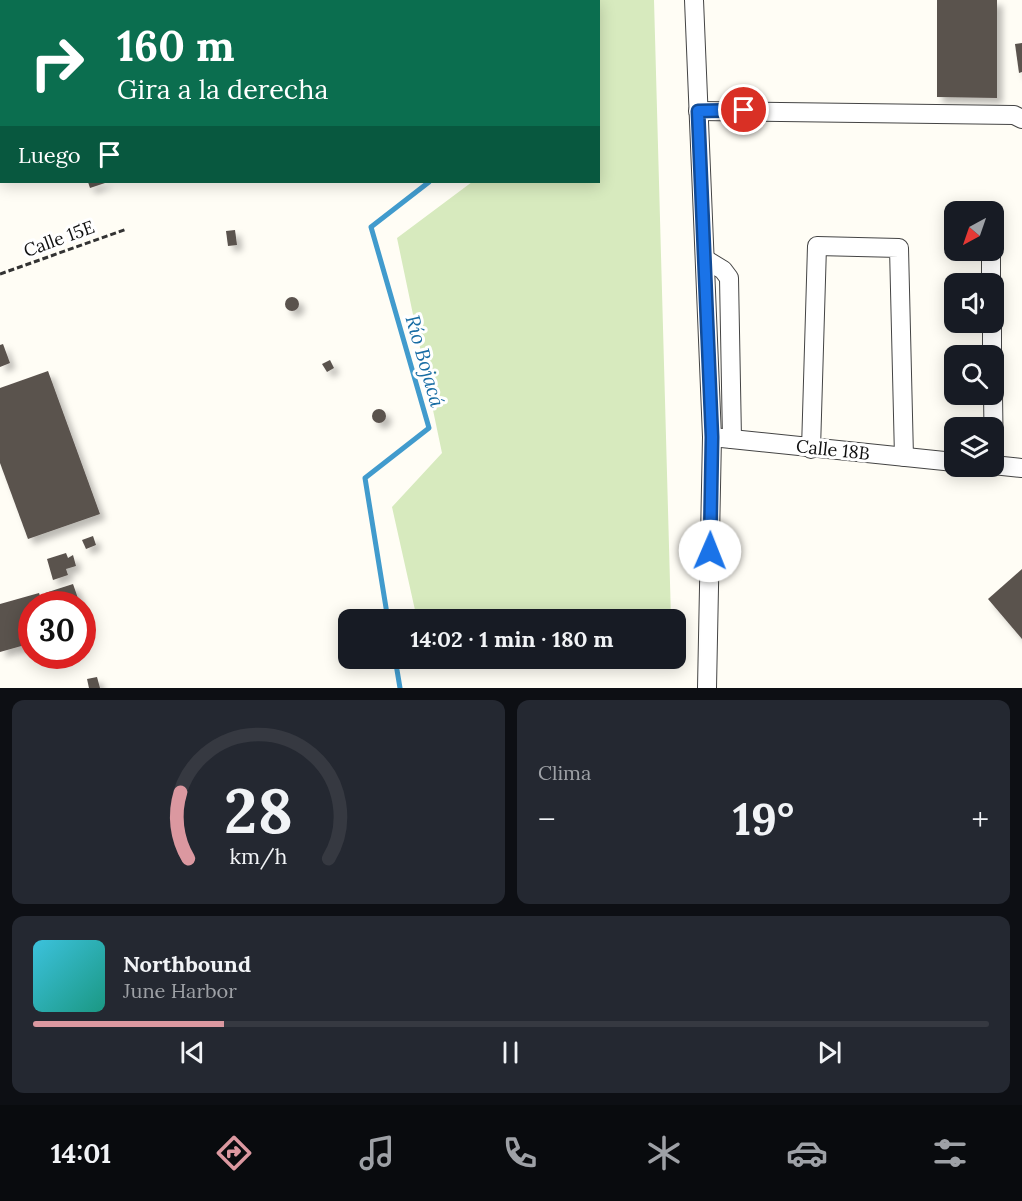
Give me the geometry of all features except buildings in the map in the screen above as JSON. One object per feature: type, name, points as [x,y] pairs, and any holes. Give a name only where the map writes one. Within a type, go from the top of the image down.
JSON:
[{"type":"street","points":[[694,0],[712,437],[707,688]]},
{"type":"street","points":[[698,111],[1002,114],[1014,115],[1022,119]]},
{"type":"street","points":[[811,449],[817,246],[900,248],[904,458]]},
{"type":"street","points":[[705,259],[723,270],[729,278],[732,439]]},
{"type":"street","name":"Calle 18B","points":[[712,437],[944,461]]},
{"type":"street","points":[[1004,466],[1022,468]]},
{"type":"path","name":"Calle 15E","points":[[0,274],[127,229]]},
{"type":"green space","points":[[600,0],[654,0],[671,609],[415,609],[392,507],[442,453],[397,238],[471,183],[600,183]]},
{"type":"waterway","name":"Río Bojacá","points":[[386,609],[365,478],[429,428],[371,227],[428,183]]},
{"type":"waterway","name":"Río Bojacá","points":[[397,669],[400,688]]},
{"type":"route","points":[[710,551],[712,437],[698,111],[744,110]]}]
